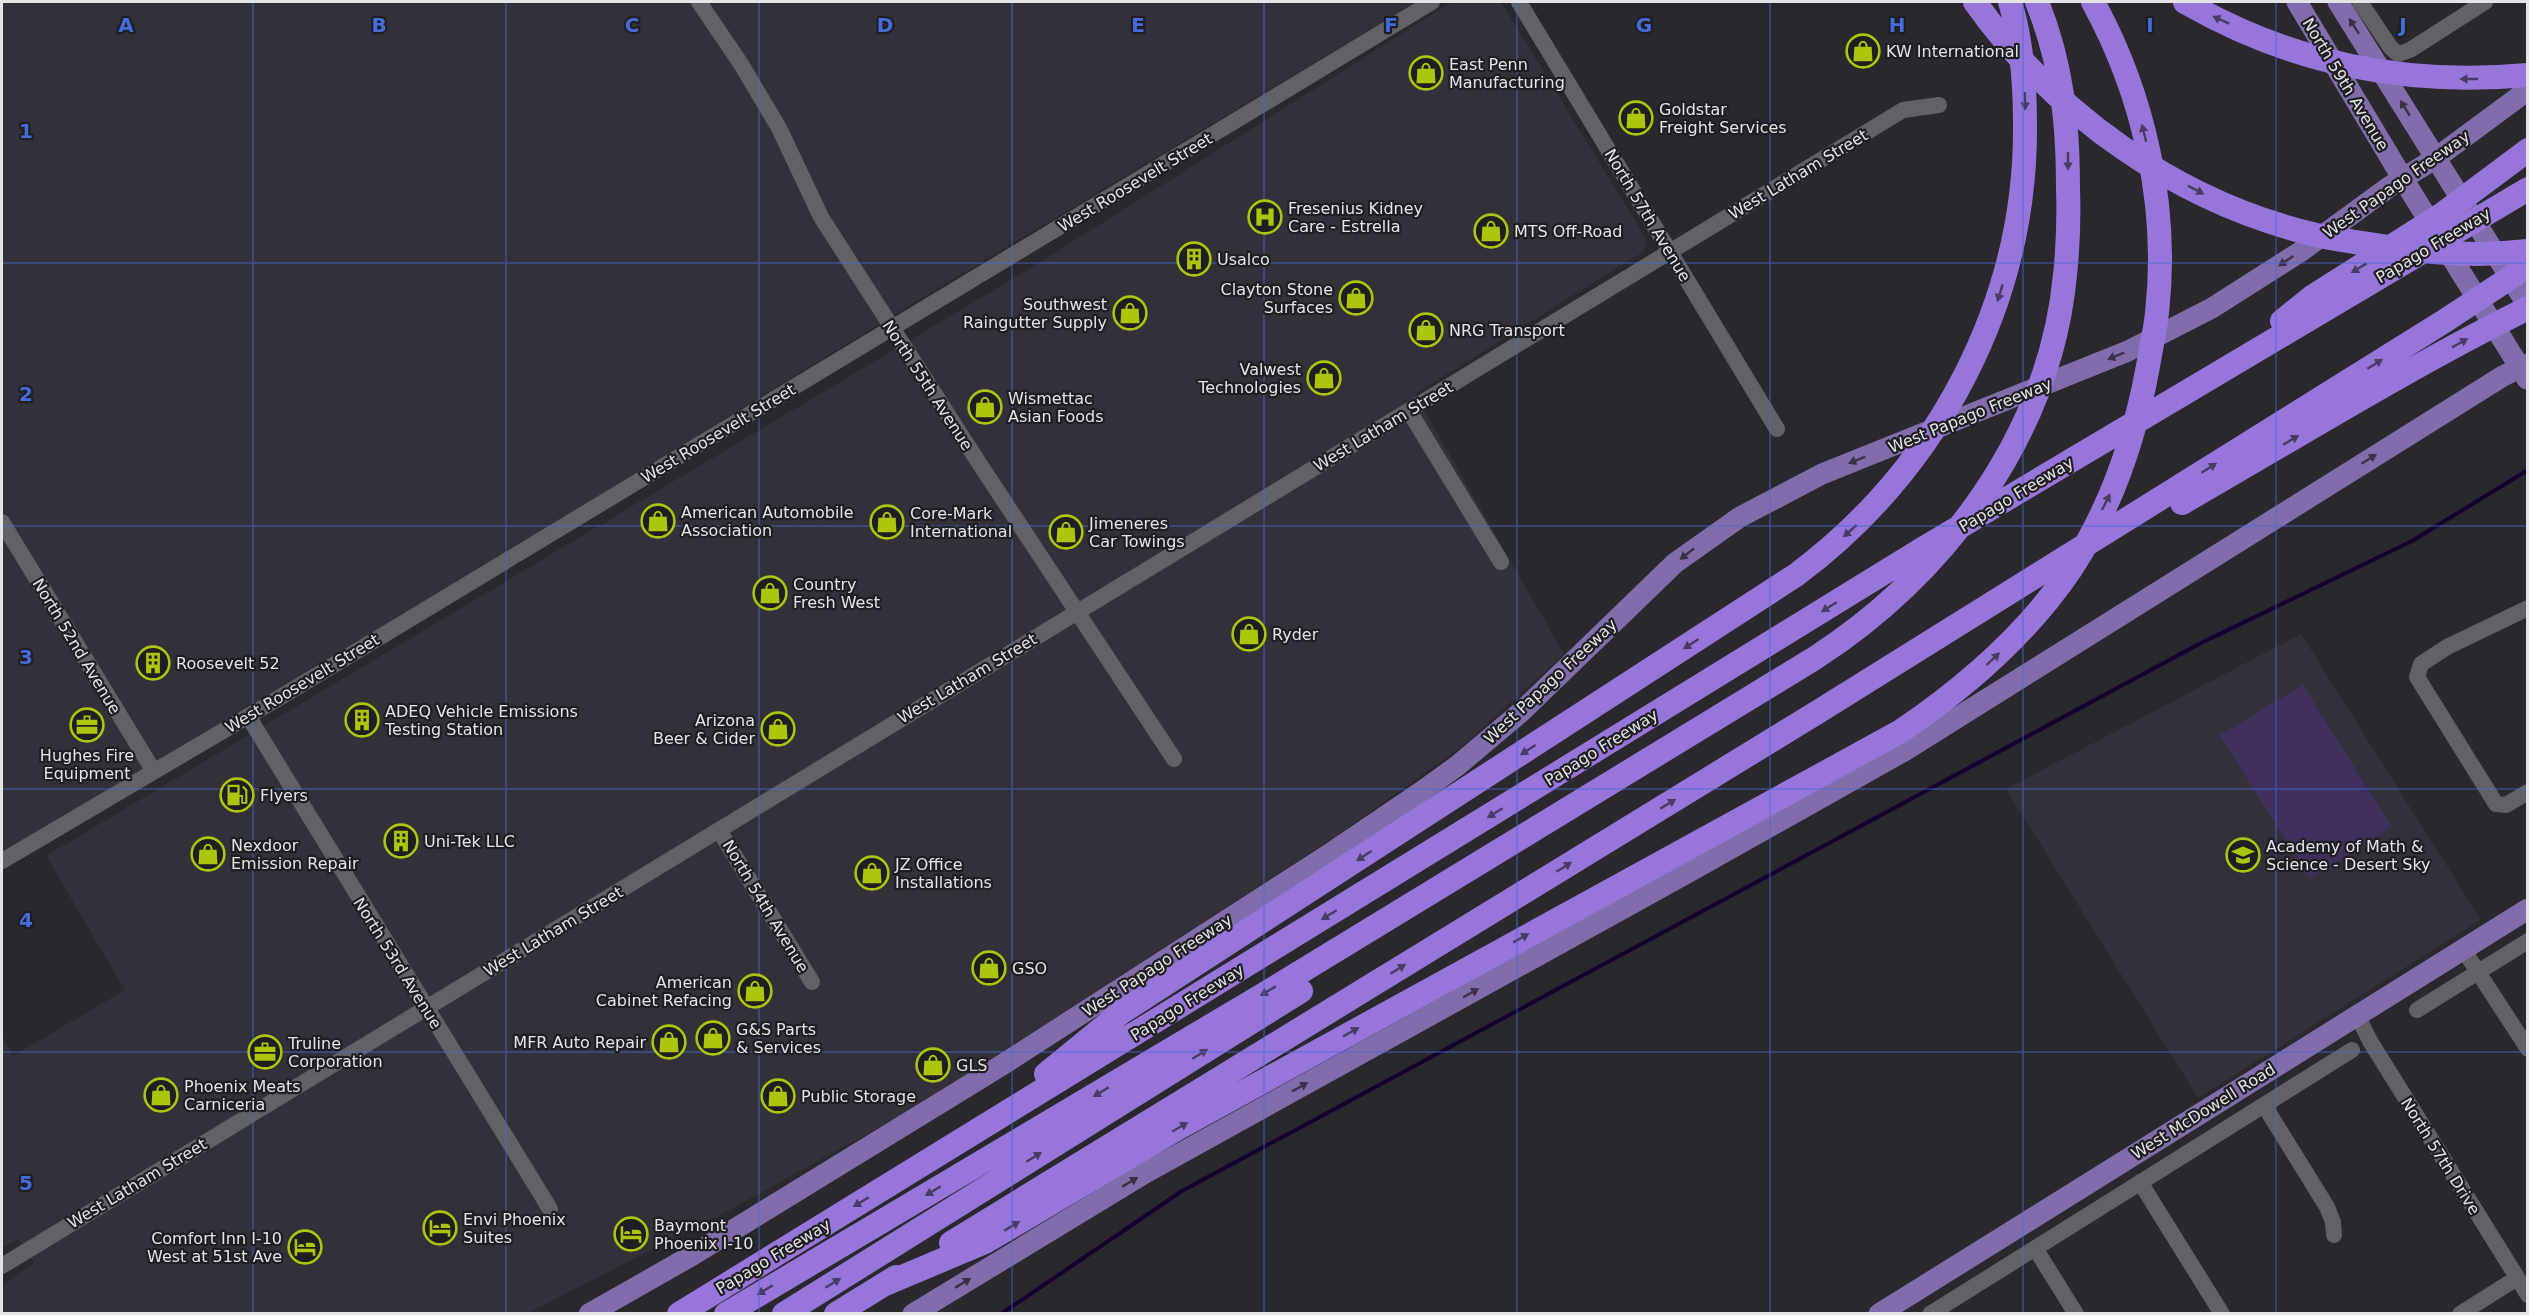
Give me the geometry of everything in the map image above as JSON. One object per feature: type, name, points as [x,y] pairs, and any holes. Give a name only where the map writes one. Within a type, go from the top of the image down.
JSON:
[{"type":"highway","points":[[982,1128],[1122,1011],[1796,575],[1858,523],[1903,472],[1964,382],[1988,329],[1998,298],[2020,210],[2024,171],[2025,89],[2021,48],[2010,2]]},
{"type":"highway","points":[[2037,2],[2054,50],[2062,84],[2068,145],[2066,275],[2060,338]]},
{"type":"highway","points":[[726,1314],[1805,670],[1846,651],[1904,606],[1933,579],[1978,524],[2031,433],[2043,407],[2060,338],[2077,287],[2085,205],[2085,143],[2066,46],[2051,2]]},
{"type":"highway","points":[[883,1285],[985,1242],[1180,1127],[1901,731],[1948,697],[2010,643],[2072,568],[2109,499],[2126,458],[2141,407],[2157,313],[2158,225],[2149,153],[2135,96],[2123,62],[2093,2]]},
{"type":"highway","points":[[2185,2],[2229,23],[2292,48],[2324,60],[2367,71],[2421,77],[2490,78],[2528,75]]},
{"type":"highway","points":[[1976,3],[2020,59],[2066,104],[2098,130],[2147,164],[2199,192],[2310,234],[2347,241],[2455,255],[2478,256],[2528,250]]},
{"type":"highway","points":[[2205,382],[2312,297],[2442,215],[2528,150]]},
{"type":"highway","name":"Papago Freeway","points":[[679,1314],[1924,549],[2528,189]]},
{"type":"highway","points":[[836,1314],[1821,710],[2528,266]]},
{"type":"highway","points":[[1821,710],[2364,396],[2528,307]]},
{"type":"highway","points":[[784,1314],[1805,670]]},
{"type":"main road","name":"North 59th Avenue","points":[[2297,2],[2408,188],[2522,367]]},
{"type":"main road","points":[[2338,2],[2528,307]]},
{"type":"main road","name":"West Papago Freeway","points":[[589,1314],[692,1256],[1002,1065],[1331,853],[1421,792],[1457,766],[1521,712],[1675,563],[1740,517],[1822,474],[2087,369],[2170,331],[2261,279],[2408,188],[2441,165],[2528,90]]},
{"type":"main road","points":[[913,1314],[1145,1173],[1904,751],[2492,382],[2522,367]]},
{"type":"main road","name":"West McDowell Road","points":[[1879,1314],[2528,909]]},
{"type":"street","name":"North 55th Avenue","points":[[699,2],[741,64],[778,128],[820,216],[1174,759]]},
{"type":"street","name":"West Roosevelt Street","points":[[2,861],[248,716],[1432,2]]},
{"type":"street","name":"North 57th Avenue","points":[[1519,2],[1777,429]]},
{"type":"street","points":[[2360,2],[2397,54],[2410,50],[2485,2]]},
{"type":"street","name":"West Latham Street","points":[[2,1266],[1903,110],[1939,105]]},
{"type":"street","points":[[1409,411],[1501,562]]},
{"type":"street","name":"North 52nd Avenue","points":[[2,522],[153,770]]},
{"type":"street","points":[[2528,608],[2447,647],[2421,664],[2417,676],[2496,804],[2506,805],[2528,792]]},
{"type":"street","name":"North 53rd Avenue","points":[[248,716],[550,1209]]},
{"type":"street","name":"North 54th Avenue","points":[[719,830],[812,982]]},
{"type":"street","points":[[2417,1010],[2528,941]]},
{"type":"street","points":[[2463,950],[2479,971],[2528,1049]]},
{"type":"street","name":"North 57th Drive","points":[[2357,1015],[2375,1050],[2528,1295]]},
{"type":"street","name":"West McDowell Road","points":[[1931,1313],[2352,1050]]},
{"type":"street","points":[[2264,1105],[2327,1207],[2333,1222],[2334,1235]]},
{"type":"street","points":[[2140,1182],[2222,1314]]},
{"type":"street","points":[[2035,1248],[2076,1314]]},
{"type":"street","points":[[2460,1314],[2517,1278]]},
{"type":"street","points":[[1917,1290],[1931,1313]]},
{"type":"shaded area","points":[[2,2],[1416,2],[935,290],[2,861]]},
{"type":"shaded area","points":[[1452,2],[1501,2],[1645,237],[1647,246],[1643,252],[1415,394],[1564,654],[1464,745],[1335,837],[925,1102],[724,1213],[528,1313],[2,1313],[2,1285],[34,1263],[19,1239],[2,1248],[2,1036],[13,1056],[125,990],[46,856],[1034,266]]},
{"type":"shaded area","name":"Academy of Math & Science - Desert Sky","points":[[2301,634],[2481,920],[2198,1098],[2006,789]]},
{"type":"shaded area","points":[[2303,685],[2392,827],[2309,879],[2220,735]]},
{"type":"waterway","points":[[1001,1314],[1182,1191],[2201,643],[2412,541],[2528,470]]},
{"type":"place","name":"KW International","points":[[1863,51]]},
{"type":"place","name":"East Penn Manufacturing","points":[[1426,73]]},
{"type":"place","name":"Goldstar Freight Services","points":[[1636,118]]},
{"type":"place","name":"Fresenius Kidney Care - Estrella","points":[[1265,217]]},
{"type":"place","name":"MTS Off-Road","points":[[1491,231]]},
{"type":"place","name":"Usalco","points":[[1194,259]]},
{"type":"place","name":"Clayton Stone Surfaces","points":[[1356,298]]},
{"type":"place","name":"Southwest Raingutter Supply","points":[[1130,313]]},
{"type":"place","name":"NRG Transport","points":[[1426,330]]},
{"type":"place","name":"Valwest Technologies","points":[[1324,378]]},
{"type":"place","name":"Wismettac Asian Foods","points":[[985,407]]},
{"type":"place","name":"American Automobile Association","points":[[658,521]]},
{"type":"place","name":"Core-Mark International","points":[[887,522]]},
{"type":"place","name":"Jimeneres Car Towings","points":[[1066,532]]},
{"type":"place","name":"Country Fresh West","points":[[770,593]]},
{"type":"place","name":"Ryder","points":[[1249,634]]},
{"type":"place","name":"Roosevelt 52","points":[[153,663]]},
{"type":"place","name":"ADEQ Vehicle Emissions Testing Station","points":[[362,720]]},
{"type":"place","name":"Hughes Fire Equipment","points":[[87,725]]},
{"type":"place","name":"Arizona Beer & Cider","points":[[778,729]]},
{"type":"place","name":"Flyers","points":[[237,795]]},
{"type":"place","name":"Uni-Tek LLC","points":[[401,841]]},
{"type":"place","name":"Nexdoor Emission Repair","points":[[208,854]]},
{"type":"place","name":"Academy of Math & Science - Desert Sky","points":[[2243,855]]},
{"type":"place","name":"JZ Office Installations","points":[[872,873]]},
{"type":"place","name":"GSO","points":[[989,968]]},
{"type":"place","name":"American Cabinet Refacing","points":[[755,991]]},
{"type":"place","name":"G&S Parts & Services","points":[[713,1038]]},
{"type":"place","name":"MFR Auto Repair","points":[[669,1042]]},
{"type":"place","name":"Truline Corporation","points":[[265,1052]]},
{"type":"place","name":"GLS","points":[[933,1065]]},
{"type":"place","name":"Phoenix Meats Carniceria","points":[[161,1095]]},
{"type":"place","name":"Public Storage","points":[[778,1096]]},
{"type":"place","name":"Envi Phoenix Suites","points":[[440,1228]]},
{"type":"place","name":"Baymont Phoenix I-10","points":[[631,1234]]},
{"type":"place","name":"Comfort Inn I-10 West at 51st Ave","points":[[305,1247]]}]
